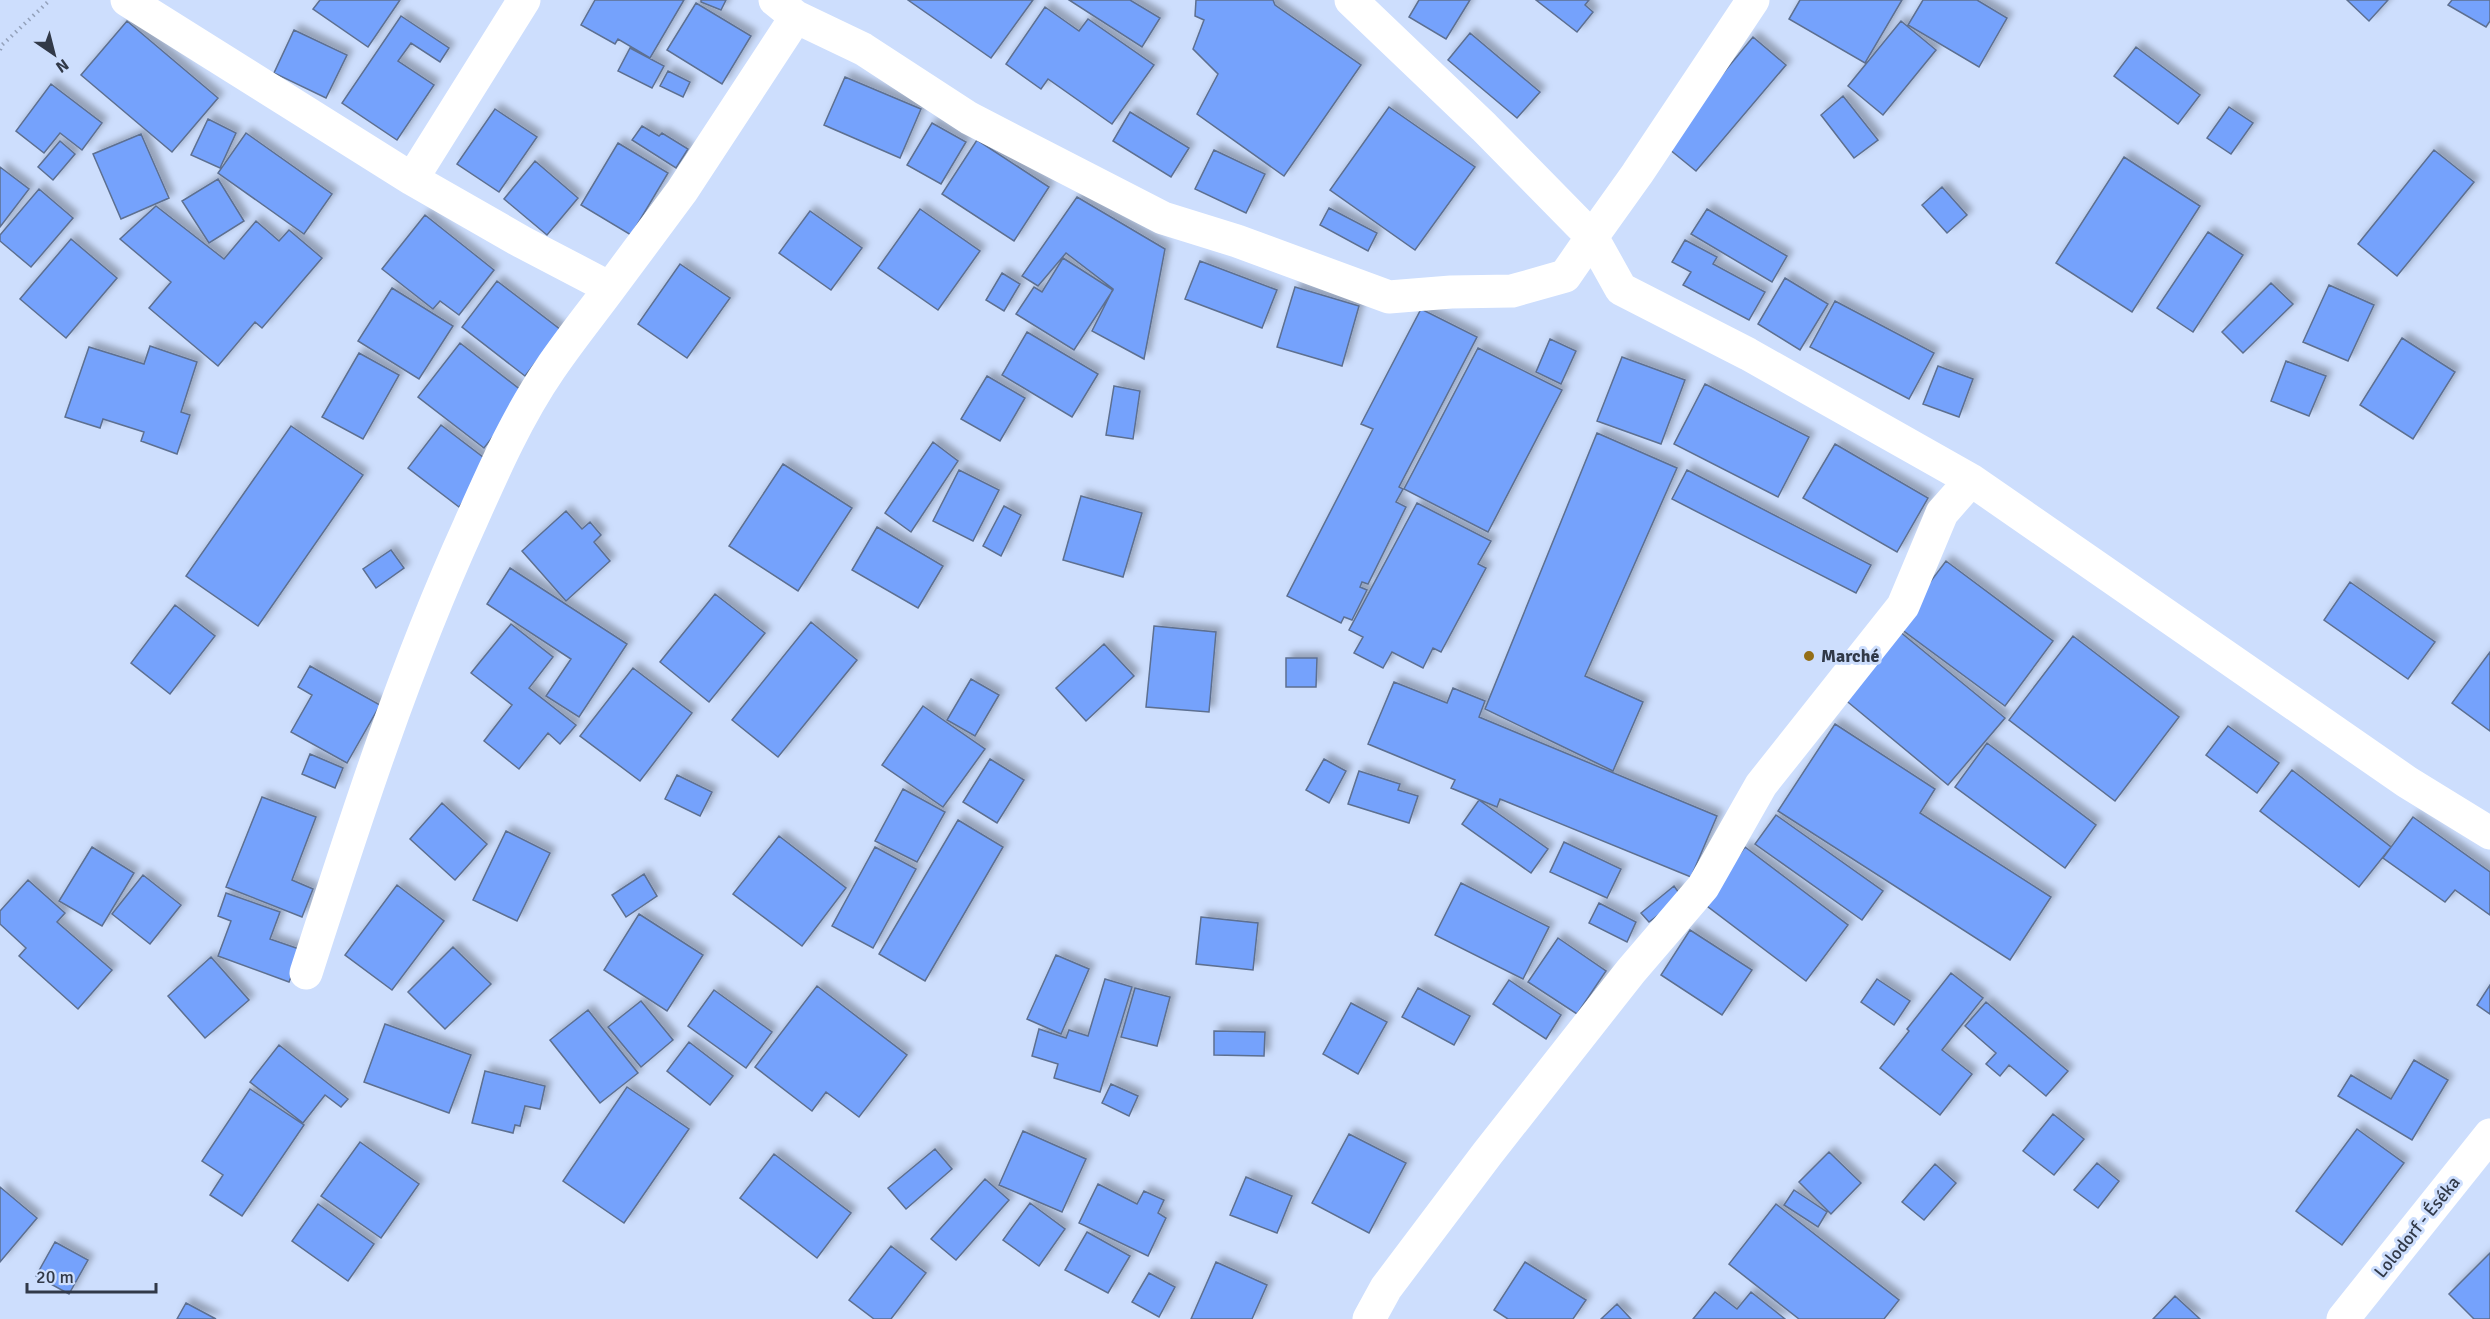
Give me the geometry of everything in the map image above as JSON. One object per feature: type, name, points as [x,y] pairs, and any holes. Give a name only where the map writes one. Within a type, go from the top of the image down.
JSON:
[{"type":"street","points":[[127,0],[412,179],[522,242],[610,288]]},
{"type":"street","points":[[412,179],[524,0]]},
{"type":"street","points":[[1351,0],[1484,127],[1592,237],[1621,289],[1748,354],[1971,480],[2407,782],[2490,833]]},
{"type":"street","points":[[306,973],[371,771],[408,670],[449,569],[502,452],[549,370],[682,191],[786,8],[863,49],[969,118],[1163,218],[1237,241],[1389,297],[1451,291],[1512,291],[1565,276],[1637,174],[1753,0]]},
{"type":"street","points":[[1369,1319],[1386,1288],[1487,1154],[1631,971],[1703,887],[1761,785],[1903,606],[1942,513],[1971,480]]},
{"type":"street","name":"Lolodorf - Éséka","points":[[2343,1319],[2490,1135]]},
{"type":"path","points":[[0,50],[2,45],[50,0]]},
{"type":"building","points":[[320,0],[400,0],[368,47],[313,9]]},
{"type":"building","points":[[595,0],[684,0],[650,58],[618,39],[615,44],[581,25]]},
{"type":"building","points":[[701,0],[726,0],[721,10]]},
{"type":"building","points":[[908,0],[1033,0],[991,58]]},
{"type":"building","points":[[1069,0],[1130,0],[1160,18],[1142,47]]},
{"type":"building","points":[[1196,0],[1273,0],[1275,5],[1361,65],[1284,176],[1197,114],[1218,74],[1193,49],[1204,20],[1195,16]]},
{"type":"building","points":[[1419,0],[1470,0],[1446,39],[1409,17]]},
{"type":"building","points":[[1536,0],[1589,0],[1585,5],[1593,12],[1577,32]]},
{"type":"building","points":[[1800,0],[1902,0],[1865,63],[1789,19]]},
{"type":"building","points":[[1923,0],[1977,0],[2007,18],[1979,67],[1908,25]]},
{"type":"building","points":[[2347,0],[2388,0],[2369,21]]},
{"type":"building","points":[[2452,0],[2490,0],[2490,21],[2486,27],[2448,5]]},
{"type":"building","points":[[696,3],[751,36],[722,84],[667,50]]},
{"type":"building","points":[[1045,7],[1079,31],[1088,19],[1154,65],[1112,124],[1048,79],[1041,89],[1006,64]]},
{"type":"building","points":[[401,16],[449,48],[440,62],[411,43],[398,61],[434,85],[397,140],[342,103]]},
{"type":"building","points":[[127,21],[218,98],[172,152],[81,75]]},
{"type":"building","points":[[1901,21],[1936,50],[1883,115],[1848,86]]},
{"type":"building","points":[[294,30],[347,55],[326,98],[274,73]]},
{"type":"building","points":[[1470,33],[1540,92],[1517,118],[1448,60]]},
{"type":"building","points":[[1753,37],[1786,65],[1696,171],[1664,145]]},
{"type":"building","points":[[2136,47],[2200,95],[2178,124],[2114,76]]},
{"type":"building","points":[[630,48],[664,66],[652,88],[618,71]]},
{"type":"building","points":[[668,71],[690,82],[683,97],[660,86]]},
{"type":"building","points":[[845,77],[921,109],[900,158],[824,125]]},
{"type":"building","points":[[51,84],[102,123],[82,150],[60,133],[44,153],[16,131]]},
{"type":"building","points":[[1843,96],[1878,140],[1854,158],[1821,115]]},
{"type":"building","points":[[1389,107],[1475,167],[1415,250],[1330,190]]},
{"type":"building","points":[[2229,107],[2253,123],[2231,154],[2207,138]]},
{"type":"building","points":[[495,109],[537,137],[499,192],[457,164]]},
{"type":"building","points":[[1130,112],[1189,148],[1171,177],[1113,141]]},
{"type":"building","points":[[208,119],[236,133],[220,168],[191,155]]},
{"type":"building","points":[[932,123],[966,142],[941,184],[907,165]]},
{"type":"building","points":[[642,126],[659,136],[662,133],[688,149],[676,168],[632,140]]},
{"type":"building","points":[[246,133],[332,194],[304,234],[218,173]]},
{"type":"building","points":[[141,134],[169,198],[121,219],[93,154]]},
{"type":"building","points":[[977,140],[1049,187],[1014,241],[942,194]]},
{"type":"building","points":[[60,141],[75,154],[53,180],[38,167]]},
{"type":"building","points":[[618,143],[668,173],[631,235],[581,205]]},
{"type":"building","points":[[1214,150],[1265,174],[1246,213],[1195,189]]},
{"type":"building","points":[[2434,150],[2474,182],[2397,276],[2358,244]]},
{"type":"building","points":[[2124,157],[2200,206],[2132,312],[2056,263]]},
{"type":"building","points":[[535,161],[578,198],[547,235],[504,199]]},
{"type":"building","points":[[0,167],[29,189],[0,227]]},
{"type":"building","points":[[218,179],[244,221],[209,243],[182,201]]},
{"type":"building","points":[[1942,187],[1967,215],[1947,233],[1922,205]]},
{"type":"building","points":[[39,189],[73,218],[31,267],[0,241],[0,235]]},
{"type":"building","points":[[1077,197],[1165,249],[1144,359],[1092,331],[1113,289],[1066,253],[1038,286],[1022,276]]},
{"type":"building","points":[[156,206],[224,259],[256,221],[279,241],[289,230],[322,258],[262,328],[255,322],[218,366],[149,308],[171,282],[120,239]]},
{"type":"building","points":[[1329,208],[1377,233],[1368,251],[1320,225]]},
{"type":"building","points":[[920,209],[980,251],[938,310],[878,268]]},
{"type":"building","points":[[1707,209],[1787,256],[1772,282],[1691,234]]},
{"type":"building","points":[[810,211],[862,248],[831,290],[779,253]]},
{"type":"building","points":[[425,215],[494,270],[459,315],[440,301],[433,309],[382,269]]},
{"type":"building","points":[[2208,232],[2243,255],[2193,332],[2157,308]]},
{"type":"building","points":[[71,239],[117,278],[66,338],[20,299]]},
{"type":"building","points":[[1685,240],[1717,257],[1713,264],[1765,292],[1749,320],[1683,285],[1691,272],[1672,262]]},
{"type":"building","points":[[1063,258],[1113,290],[1074,350],[1016,314],[1034,287],[1042,292]]},
{"type":"building","points":[[1200,261],[1277,290],[1262,328],[1185,299]]},
{"type":"building","points":[[680,264],[730,298],[687,358],[638,324]]},
{"type":"building","points":[[1002,273],[1020,284],[1004,311],[986,300]]},
{"type":"building","points":[[1785,278],[1828,304],[1800,350],[1758,324]]},
{"type":"building","points":[[497,281],[561,330],[525,376],[462,327]]},
{"type":"building","points":[[2271,283],[2293,304],[2243,353],[2222,332]]},
{"type":"building","points":[[2329,285],[2374,305],[2348,361],[2303,342]]},
{"type":"building","points":[[1295,287],[1359,306],[1342,366],[1277,347]]},
{"type":"building","points":[[392,288],[453,326],[419,379],[358,341]]},
{"type":"building","points":[[1835,301],[1934,353],[1909,399],[1810,347]]},
{"type":"building","points":[[1421,309],[1477,337],[1399,487],[1403,489],[1396,502],[1406,507],[1368,584],[1362,582],[1360,587],[1367,590],[1352,620],[1344,617],[1341,623],[1287,596],[1373,429],[1361,424]]},
{"type":"building","points":[[1027,332],[1098,374],[1072,417],[1002,375]]},
{"type":"building","points":[[2402,338],[2455,372],[2413,439],[2360,405]]},
{"type":"building","points":[[1550,339],[1576,351],[1561,384],[1536,372]]},
{"type":"building","points":[[460,343],[526,394],[484,448],[418,397]]},
{"type":"building","points":[[150,346],[197,362],[181,412],[190,415],[177,454],[141,441],[144,432],[103,419],[100,428],[65,417],[89,347],[144,364]]},
{"type":"building","points":[[1478,348],[1562,390],[1488,532],[1404,489]]},
{"type":"building","points":[[359,353],[399,375],[363,439],[322,417]]},
{"type":"building","points":[[1622,357],[1685,380],[1661,444],[1597,421]]},
{"type":"building","points":[[2286,361],[2326,376],[2309,416],[2271,401]]},
{"type":"building","points":[[1938,366],[1973,379],[1959,417],[1923,404]]},
{"type":"building","points":[[987,376],[1025,398],[1000,441],[961,419]]},
{"type":"building","points":[[1705,384],[1809,437],[1778,497],[1674,444]]},
{"type":"building","points":[[1114,386],[1140,391],[1133,439],[1106,435]]},
{"type":"building","points":[[441,425],[492,464],[459,507],[408,468]]},
{"type":"building","points":[[291,426],[363,475],[258,626],[186,576]]},
{"type":"building","points":[[1597,433],[1677,468],[1585,676],[1643,702],[1613,771],[1485,709]]},
{"type":"building","points":[[933,442],[958,461],[911,532],[885,513]]},
{"type":"building","points":[[1835,444],[1928,498],[1897,552],[1803,498]]},
{"type":"building","points":[[783,464],[852,508],[798,591],[729,546]]},
{"type":"building","points":[[959,470],[999,490],[973,541],[933,521]]},
{"type":"building","points":[[1687,470],[1871,565],[1856,593],[1672,499]]},
{"type":"building","points":[[1081,496],[1142,513],[1123,577],[1063,560]]},
{"type":"building","points":[[1417,503],[1491,541],[1478,564],[1486,568],[1441,652],[1433,648],[1423,668],[1392,652],[1383,668],[1354,653],[1363,637],[1349,630]]},
{"type":"building","points":[[1004,506],[1021,515],[1001,556],[983,546]]},
{"type":"building","points":[[566,511],[582,529],[590,522],[601,535],[594,542],[610,561],[566,601],[522,551]]},
{"type":"building","points":[[877,527],[943,566],[918,608],[852,570]]},
{"type":"building","points":[[391,550],[404,568],[376,588],[363,569]]},
{"type":"building","points":[[1946,561],[2053,641],[2005,706],[1897,626]]},
{"type":"building","points":[[510,568],[627,644],[579,717],[546,696],[571,659],[487,604]]},
{"type":"building","points":[[2350,582],[2435,642],[2408,679],[2324,620]]},
{"type":"building","points":[[715,594],[765,633],[709,702],[660,662]]},
{"type":"building","points":[[175,605],[215,636],[170,694],[131,663]]},
{"type":"building","points":[[811,622],[857,660],[778,757],[732,720]]},
{"type":"building","points":[[511,624],[553,657],[529,688],[576,725],[560,744],[548,733],[519,769],[484,741],[512,705],[471,673]]},
{"type":"building","points":[[1154,626],[1216,632],[1209,712],[1146,707]]},
{"type":"building","points":[[1899,631],[2005,718],[1948,785],[1843,698]]},
{"type":"building","points":[[2073,636],[2179,717],[2115,801],[2009,720]]},
{"type":"building","points":[[1104,644],[1134,676],[1086,721],[1056,688]]},
{"type":"building","points":[[2490,652],[2490,731],[2452,703]]},
{"type":"building","points":[[1286,658],[1317,658],[1316,687],[1286,687]]},
{"type":"building","points":[[310,666],[380,705],[347,763],[291,732],[312,695],[298,687]]},
{"type":"building","points":[[633,668],[692,713],[640,781],[580,736]]},
{"type":"building","points":[[971,679],[999,695],[975,736],[947,720]]},
{"type":"building","points":[[1394,682],[1447,703],[1453,688],[1485,701],[1479,717],[1717,816],[1691,877],[1500,799],[1497,807],[1451,788],[1455,780],[1368,744]]},
{"type":"building","points":[[923,706],[985,749],[943,807],[882,765]]},
{"type":"building","points":[[1835,724],[1935,789],[1920,813],[2051,897],[2010,960],[1778,811]]},
{"type":"building","points":[[2228,726],[2279,763],[2257,793],[2206,755]]},
{"type":"building","points":[[1987,743],[2096,825],[2065,868],[1955,787]]},
{"type":"building","points":[[310,754],[343,768],[335,788],[302,774]]},
{"type":"building","points":[[990,759],[1024,780],[997,823],[963,802]]},
{"type":"building","points":[[1324,759],[1346,771],[1329,803],[1306,790]]},
{"type":"building","points":[[2292,770],[2391,847],[2359,887],[2260,811]]},
{"type":"building","points":[[1359,771],[1400,784],[1398,790],[1418,796],[1409,823],[1348,804]]},
{"type":"building","points":[[677,775],[712,792],[700,816],[665,799]]},
{"type":"building","points":[[903,789],[945,812],[917,862],[875,841]]},
{"type":"building","points":[[262,797],[316,817],[292,880],[313,889],[302,917],[226,887]]},
{"type":"building","points":[[1479,800],[1548,849],[1531,873],[1462,824]]},
{"type":"building","points":[[442,803],[487,844],[455,880],[410,839]]},
{"type":"building","points":[[1776,815],[1883,891],[1862,920],[1755,844]]},
{"type":"building","points":[[2413,817],[2490,872],[2490,915],[2455,890],[2445,902],[2383,858]]},
{"type":"building","points":[[958,820],[1003,847],[925,981],[879,954]]},
{"type":"building","points":[[506,831],[550,853],[517,921],[473,900]]},
{"type":"building","points":[[779,836],[846,888],[802,946],[733,894]]},
{"type":"building","points":[[1564,842],[1621,869],[1607,898],[1550,872]]},
{"type":"building","points":[[92,847],[134,873],[102,926],[59,901]]},
{"type":"building","points":[[875,847],[916,869],[873,948],[832,926]]},
{"type":"building","points":[[1745,847],[1848,925],[1806,981],[1703,903]]},
{"type":"building","points":[[644,874],[657,896],[626,917],[612,895]]},
{"type":"building","points":[[143,875],[181,905],[150,944],[112,914]]},
{"type":"building","points":[[28,880],[65,913],[57,922],[112,970],[78,1009],[19,956],[26,948],[0,924],[0,911]]},
{"type":"building","points":[[1461,883],[1549,927],[1523,979],[1435,935]]},
{"type":"building","points":[[397,885],[444,921],[392,990],[345,955]]},
{"type":"building","points":[[1674,886],[1682,897],[1649,922],[1641,913]]},
{"type":"building","points":[[226,893],[280,912],[270,939],[302,950],[289,982],[218,956],[231,921],[218,916]]},
{"type":"building","points":[[1599,903],[1636,922],[1627,942],[1589,923]]},
{"type":"building","points":[[639,914],[703,955],[667,1011],[604,970]]},
{"type":"building","points":[[1201,917],[1258,923],[1253,970],[1196,964]]},
{"type":"building","points":[[1690,930],[1752,970],[1722,1015],[1661,975]]},
{"type":"building","points":[[1558,938],[1606,971],[1577,1014],[1528,982]]},
{"type":"building","points":[[453,947],[491,984],[445,1029],[408,992]]},
{"type":"building","points":[[1056,955],[1089,969],[1061,1034],[1027,1019]]},
{"type":"building","points":[[211,957],[249,1000],[205,1038],[168,996]]},
{"type":"building","points":[[1951,973],[1983,998],[1942,1050],[1972,1074],[1940,1115],[1880,1068]]},
{"type":"building","points":[[1105,979],[1132,987],[1100,1092],[1054,1078],[1058,1064],[1032,1056],[1039,1029],[1066,1038],[1069,1030],[1088,1036]]},
{"type":"building","points":[[1877,979],[1910,1001],[1894,1025],[1861,1002]]},
{"type":"building","points":[[1509,980],[1561,1015],[1546,1039],[1493,1004]]},
{"type":"building","points":[[2490,985],[2490,1014],[2477,1005]]},
{"type":"building","points":[[817,986],[907,1055],[859,1117],[826,1092],[812,1111],[755,1067]]},
{"type":"building","points":[[1135,988],[1170,997],[1157,1046],[1121,1037]]},
{"type":"building","points":[[1418,988],[1470,1016],[1454,1045],[1402,1017]]},
{"type":"building","points":[[714,990],[772,1032],[746,1068],[688,1026]]},
{"type":"building","points":[[641,1001],[673,1040],[641,1067],[608,1027]]},
{"type":"building","points":[[1986,1002],[2068,1071],[2046,1096],[2009,1065],[2000,1076],[1986,1064],[1996,1053],[1965,1026]]},
{"type":"building","points":[[1351,1003],[1387,1022],[1358,1074],[1323,1054]]},
{"type":"building","points":[[588,1010],[638,1073],[600,1103],[550,1040]]},
{"type":"building","points":[[385,1024],[471,1055],[449,1113],[364,1082]]},
{"type":"building","points":[[1214,1031],[1265,1032],[1264,1056],[1214,1055]]},
{"type":"building","points":[[689,1042],[733,1076],[710,1105],[667,1071]]},
{"type":"building","points":[[279,1045],[348,1099],[341,1107],[325,1095],[303,1123],[250,1082]]},
{"type":"building","points":[[2414,1060],[2448,1080],[2412,1140],[2338,1096],[2351,1075],[2391,1099]]},
{"type":"building","points":[[485,1071],[545,1086],[540,1109],[525,1106],[520,1126],[515,1125],[513,1133],[472,1123]]},
{"type":"building","points":[[1111,1084],[1138,1096],[1129,1116],[1102,1103]]},
{"type":"building","points":[[627,1087],[689,1129],[624,1223],[563,1181]]},
{"type":"building","points":[[250,1089],[304,1125],[242,1216],[210,1195],[223,1175],[202,1161]]},
{"type":"building","points":[[2053,1114],[2084,1139],[2054,1175],[2023,1151]]},
{"type":"building","points":[[2357,1129],[2404,1163],[2342,1245],[2296,1211]]},
{"type":"building","points":[[1023,1131],[1086,1159],[1062,1212],[999,1185]]},
{"type":"building","points":[[1349,1134],[1406,1163],[1369,1233],[1312,1203]]},
{"type":"building","points":[[360,1142],[419,1184],[381,1238],[321,1196]]},
{"type":"building","points":[[935,1149],[952,1169],[906,1209],[888,1188]]},
{"type":"building","points":[[1829,1152],[1861,1183],[1831,1214],[1799,1182]]},
{"type":"building","points":[[774,1154],[851,1213],[817,1258],[740,1198]]},
{"type":"building","points":[[2097,1163],[2119,1181],[2098,1208],[2074,1190]]},
{"type":"building","points":[[1935,1164],[1956,1183],[1924,1220],[1902,1202]]},
{"type":"building","points":[[1246,1177],[1292,1196],[1277,1233],[1230,1215]]},
{"type":"building","points":[[985,1179],[1009,1200],[956,1260],[931,1239]]},
{"type":"building","points":[[1098,1184],[1137,1204],[1144,1191],[1164,1200],[1158,1213],[1166,1218],[1148,1256],[1079,1223]]},
{"type":"building","points":[[0,1187],[37,1218],[0,1262]]},
{"type":"building","points":[[1794,1190],[1827,1212],[1818,1227],[1784,1205]]},
{"type":"building","points":[[1030,1203],[1065,1229],[1039,1266],[1003,1240]]},
{"type":"building","points":[[318,1204],[374,1244],[348,1281],[292,1241]]},
{"type":"building","points":[[1776,1204],[1899,1300],[1884,1319],[1799,1319],[1729,1264]]},
{"type":"building","points":[[1087,1232],[1130,1256],[1108,1293],[1065,1270]]},
{"type":"building","points":[[55,1242],[88,1260],[69,1294],[36,1276]]},
{"type":"building","points":[[891,1246],[926,1273],[891,1319],[874,1319],[849,1300]]},
{"type":"building","points":[[2490,1253],[2490,1319],[2474,1319],[2449,1294]]},
{"type":"building","points":[[1216,1262],[1267,1285],[1252,1319],[1191,1319]]},
{"type":"building","points":[[1525,1262],[1586,1300],[1573,1319],[1508,1319],[1494,1310]]},
{"type":"building","points":[[1149,1273],[1175,1287],[1159,1317],[1132,1302]]},
{"type":"building","points":[[1715,1292],[1737,1309],[1751,1292],[1785,1319],[1693,1319]]},
{"type":"building","points":[[2175,1296],[2200,1319],[2153,1319]]},
{"type":"building","points":[[186,1303],[216,1319],[177,1319]]},
{"type":"building","points":[[1617,1304],[1631,1319],[1601,1319]]},
{"type":"place","name":"Marché","points":[[1809,656]]}]
